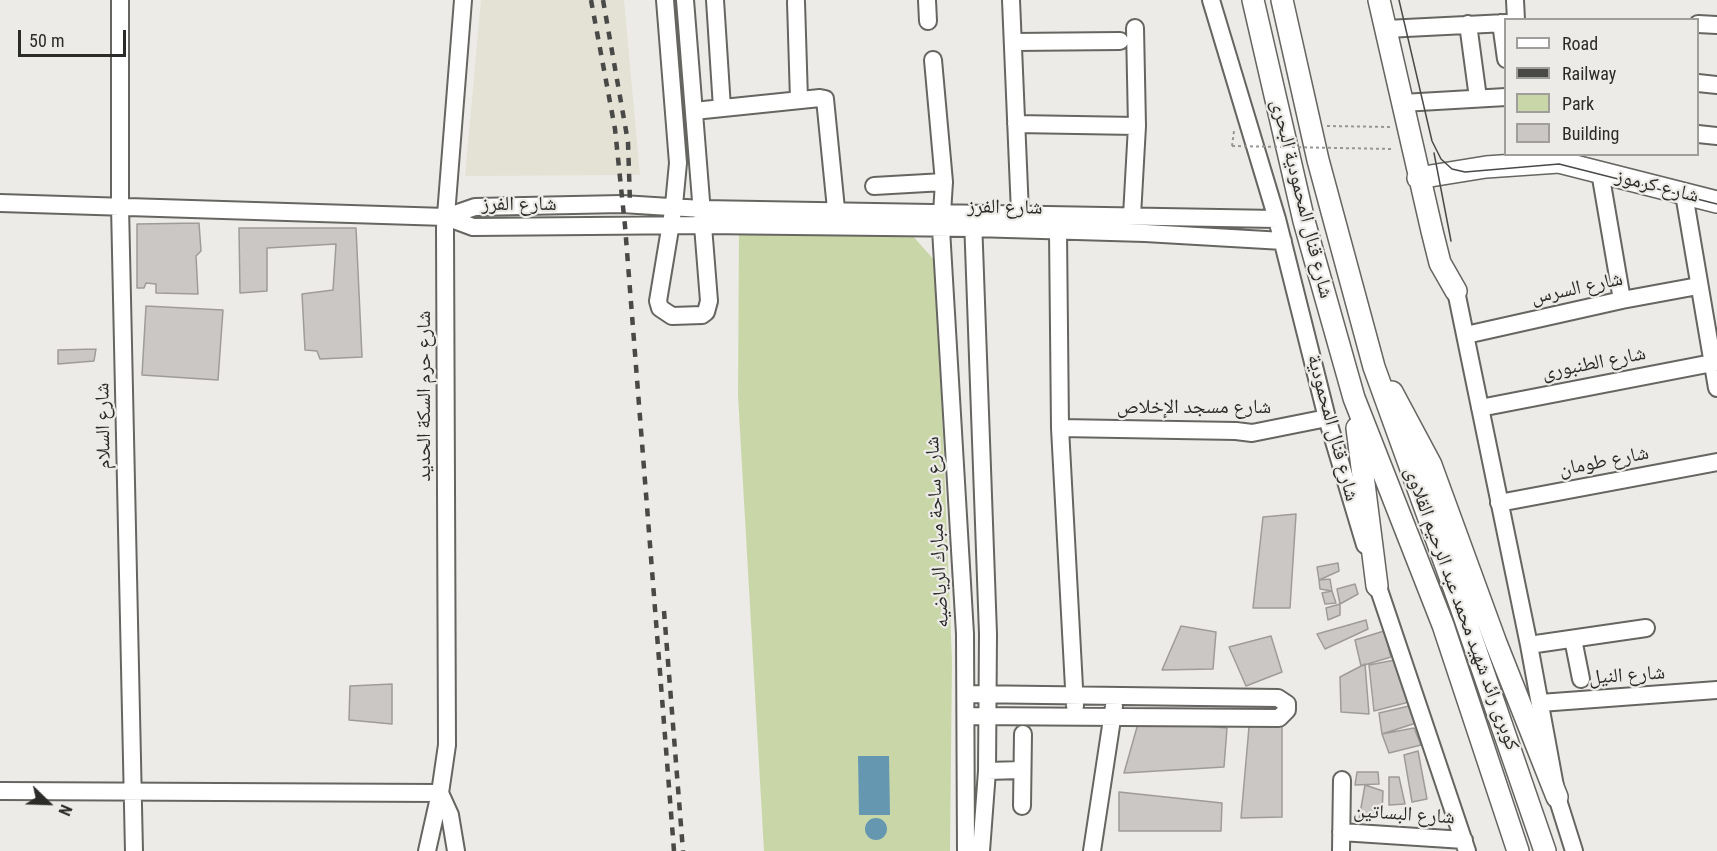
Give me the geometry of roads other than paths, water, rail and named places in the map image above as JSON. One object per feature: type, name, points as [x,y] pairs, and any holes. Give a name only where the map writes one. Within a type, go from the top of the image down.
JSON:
[{"type":"main road","name":"شارع قنال المحمودية البحرى","points":[[1253,0],[1302,211],[1354,398]]},
{"type":"main road","name":"شارع قنال المحمودية البحرى","points":[[1282,0],[1310,126],[1374,367]]},
{"type":"main road","points":[[1379,0],[1418,178],[1440,262],[1456,291]]},
{"type":"main road","name":"شارع كرموز","points":[[1418,178],[1558,158],[1600,172],[1717,202]]},
{"type":"main road","points":[[1374,367],[1407,415],[1431,465],[1496,643],[1557,797]]},
{"type":"main road","name":"كوبرى رائد شهيد محمد عبد الرحيم القلاوى","points":[[1374,367],[1462,610],[1545,851]]},
{"type":"main road","points":[[1354,398],[1377,585]]},
{"type":"main road","name":"كوبرى رائد شهيد محمد عبد الرحيم القلاوى","points":[[1354,398],[1443,626],[1518,851]]},
{"type":"street","name":"شارع السلام","points":[[120,0],[120,206],[134,851]]},
{"type":"street","name":"شارع حرم السكة الحديد","points":[[427,851],[440,793],[447,745],[446,217],[463,0]]},
{"type":"street","points":[[665,0],[678,163],[671,227],[658,301],[660,308],[672,316],[702,315],[706,312],[709,301],[685,0]]},
{"type":"street","points":[[715,0],[722,108]]},
{"type":"street","points":[[927,0],[928,21]]},
{"type":"street","points":[[1011,0],[1020,213]]},
{"type":"street","name":"شارع قنال المحمودية","points":[[1211,0],[1277,219],[1327,418],[1377,585],[1465,846]]},
{"type":"street","points":[[1509,18],[1515,0]]},
{"type":"street","points":[[796,2],[799,100]]},
{"type":"street","points":[[1386,29],[1504,22]]},
{"type":"street","points":[[1468,24],[1478,98]]},
{"type":"street","points":[[1699,24],[1717,25]]},
{"type":"street","points":[[1135,28],[1141,222]]},
{"type":"street","points":[[1014,42],[1120,41]]},
{"type":"street","name":"شارع ساحة مبارك الرياضيه","points":[[933,60],[944,182],[940,211],[967,716],[966,851]]},
{"type":"street","points":[[1699,83],[1717,85]]},
{"type":"street","points":[[1402,103],[1504,97]]},
{"type":"street","points":[[694,111],[820,98],[826,101],[836,209]]},
{"type":"street","points":[[1016,124],[1137,126]]},
{"type":"street","points":[[677,133],[695,131]]},
{"type":"street","points":[[1699,134],[1717,136]]},
{"type":"street","points":[[678,163],[697,162]]},
{"type":"street","points":[[1600,172],[1622,300]]},
{"type":"street","points":[[874,186],[944,182]]},
{"type":"street","points":[[1684,194],[1698,286],[1715,362],[1717,387]]},
{"type":"street","points":[[0,203],[446,217]]},
{"type":"street","name":"شارع الفرز","points":[[446,217],[475,207],[674,205],[703,217],[941,228],[973,220],[1020,213],[1141,222],[1283,241]]},
{"type":"street","name":"شارع الفرز","points":[[446,217],[473,227],[671,227],[703,217],[836,209],[940,211],[973,220],[1058,231],[1141,222],[1277,219]]},
{"type":"street","points":[[973,220],[988,634],[987,771],[981,851]]},
{"type":"street","points":[[1058,231],[1060,428],[1075,717]]},
{"type":"street","name":"شارع السرس","points":[[1466,335],[1622,300],[1698,286]]},
{"type":"street","points":[[1456,291],[1529,645],[1557,797],[1574,851]]},
{"type":"street","name":"شارع الطنبورى","points":[[1480,408],[1715,362]]},
{"type":"street","name":"شارع مسجد الإخلاص","points":[[1060,428],[1252,433],[1327,418]]},
{"type":"street","name":"شارع طومان","points":[[1499,503],[1717,462]]},
{"type":"street","points":[[1529,645],[1646,628]]},
{"type":"street","points":[[1573,639],[1581,679]]},
{"type":"street","name":"شارع النيل","points":[[1540,703],[1717,690]]},
{"type":"street","points":[[966,694],[1278,698],[1283,700],[1287,710],[1279,718],[967,716]]},
{"type":"street","points":[[1092,851],[1116,696]]},
{"type":"street","points":[[1022,806],[1023,734]]},
{"type":"street","points":[[987,771],[1022,770]]},
{"type":"street","points":[[1341,851],[1342,780]]},
{"type":"street","points":[[0,790],[440,793]]},
{"type":"street","name":"شارع حرم السكة الحديد","points":[[440,793],[450,815],[456,851]]},
{"type":"street","name":"شارع البساتين","points":[[1341,832],[1465,846]]},
{"type":"water","points":[[858,756],[889,756],[890,815],[859,815]]},
{"type":"water","points":[[876,818],[884,821],[887,829],[884,837],[876,840],[868,837],[865,829],[868,821]]},
{"type":"tram line","points":[[1399,0],[1432,141],[1441,159],[1452,169],[1465,172],[1559,164],[1717,204]]},
{"type":"tram line","points":[[1434,153],[1451,241]]},
{"type":"railway","points":[[591,0],[615,129],[625,226],[674,851]]},
{"type":"railway","points":[[603,0],[628,142],[630,202]]},
{"type":"railway","points":[[664,611],[683,851]]}]
